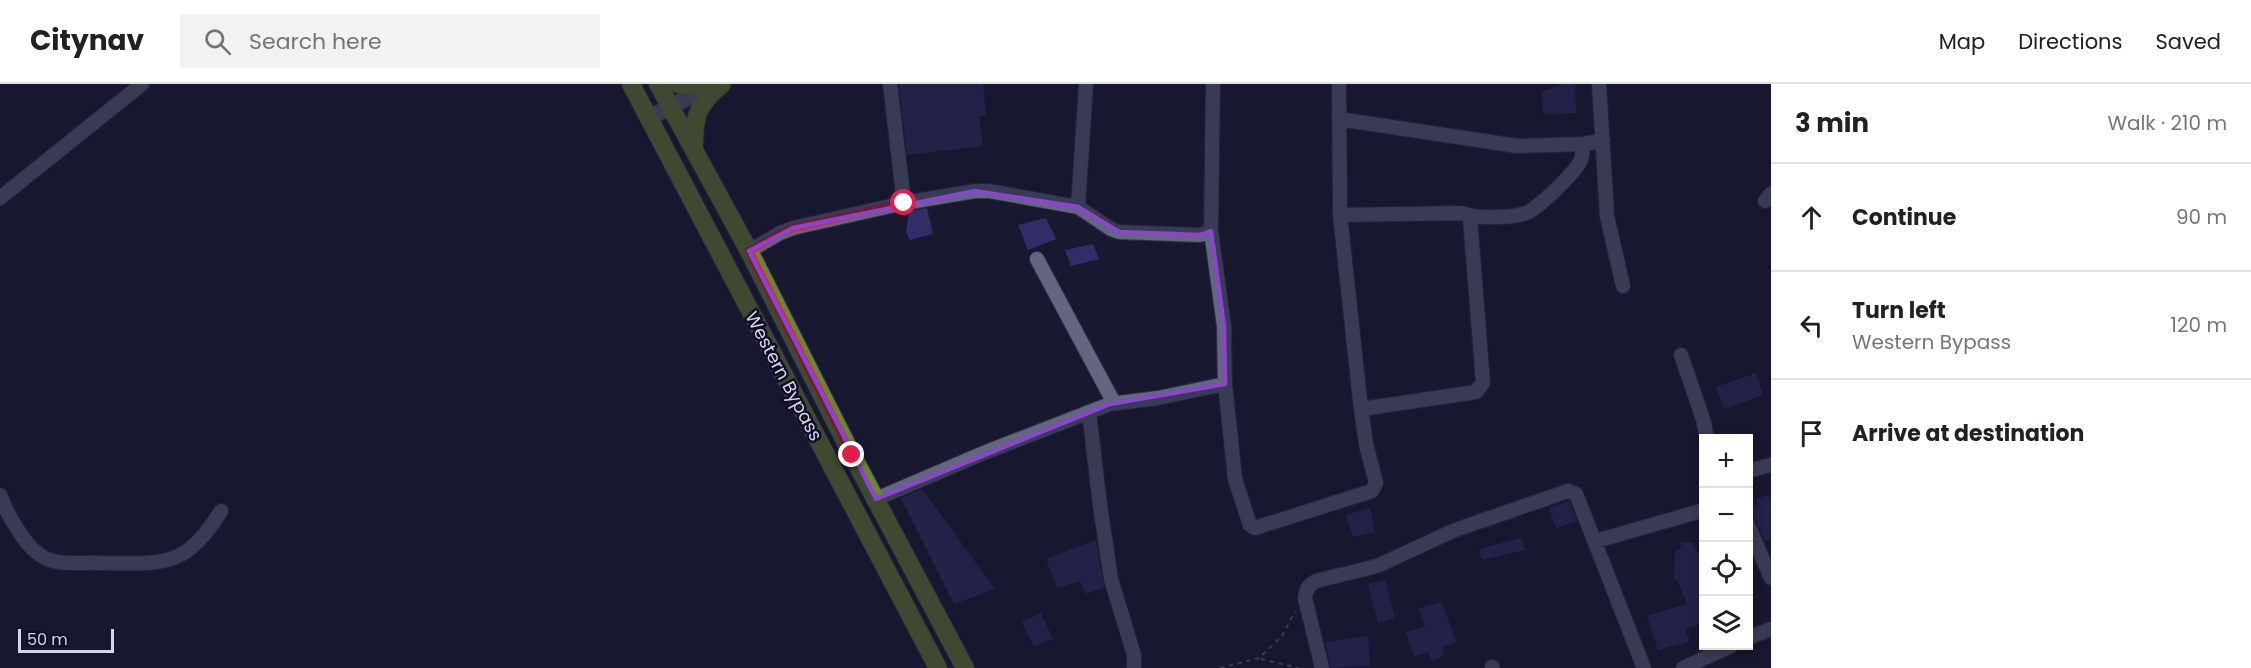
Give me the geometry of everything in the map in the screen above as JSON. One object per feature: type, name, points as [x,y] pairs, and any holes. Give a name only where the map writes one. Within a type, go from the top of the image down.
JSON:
[{"type":"main road","name":"Western Bypass","points":[[631,84],[938,668]]},
{"type":"main road","name":"Western Bypass","points":[[658,84],[749,251],[965,668]]},
{"type":"main road","points":[[678,84],[691,86],[701,84]]},
{"type":"main road","points":[[694,152],[697,112],[708,96],[722,84]]},
{"type":"street","points":[[0,198],[142,84]]},
{"type":"street","points":[[648,118],[713,84]]},
{"type":"street","points":[[890,84],[904,203]]},
{"type":"street","points":[[1078,207],[1086,84]]},
{"type":"street","points":[[1213,84],[1211,231],[1224,326],[1225,384],[1235,479],[1250,525],[1255,528],[1372,491],[1376,483],[1366,444],[1361,409],[1340,215],[1339,84]]},
{"type":"street","points":[[1599,84],[1607,216],[1623,286]]},
{"type":"street","points":[[1339,119],[1517,146],[1583,144],[1603,141]]},
{"type":"street","points":[[1340,215],[1462,213],[1470,216],[1519,215],[1533,209],[1580,163],[1583,144]]},
{"type":"street","points":[[749,251],[793,228],[904,203],[982,191],[1078,207],[1119,232],[1200,235],[1211,231]]},
{"type":"street","points":[[1361,409],[1476,392],[1483,383],[1470,216]]},
{"type":"street","points":[[1037,259],[1114,403]]},
{"type":"street","points":[[1681,355],[1706,434]]},
{"type":"street","points":[[876,499],[986,452],[1114,403],[1158,398],[1225,384]]},
{"type":"street","points":[[1089,412],[1111,579],[1134,655],[1134,668]]},
{"type":"street","points":[[1753,470],[1771,465]]},
{"type":"street","points":[[1322,668],[1305,598],[1306,590],[1316,581],[1377,566],[1455,530],[1564,491],[1576,494],[1644,668]]},
{"type":"street","points":[[0,495],[9,516],[33,550],[45,558],[60,562],[151,563],[172,560],[193,549],[221,511]]},
{"type":"street","points":[[1596,541],[1699,511]]},
{"type":"street","points":[[1753,535],[1771,578]]},
{"type":"street","points":[[1753,636],[1771,629]]},
{"type":"street","points":[[1683,668],[1698,665],[1723,650]]},
{"type":"path","points":[[1259,658],[1282,636],[1306,590]]},
{"type":"path","points":[[1220,668],[1259,658],[1299,668]]},
{"type":"highlighted area","points":[[975,191],[1078,207],[1119,232],[1200,235],[1211,231],[1224,326],[1225,384],[1110,404],[876,499],[749,251],[793,228]]},
{"type":"building","points":[[899,84],[983,84],[986,115],[979,117],[983,146],[907,155]]},
{"type":"building","points":[[1564,84],[1575,84],[1576,113],[1543,114],[1542,91]]},
{"type":"building","points":[[927,208],[933,234],[910,240],[906,232],[909,211]]},
{"type":"building","points":[[1046,218],[1056,239],[1028,250],[1018,225]]},
{"type":"building","points":[[1093,244],[1099,259],[1071,266],[1065,250]]},
{"type":"building","points":[[1756,373],[1763,395],[1724,409],[1716,387]]},
{"type":"building","points":[[922,489],[995,589],[954,604],[901,498]]},
{"type":"building","points":[[1768,495],[1771,503],[1771,539],[1765,541],[1753,516],[1753,506],[1758,504],[1756,499]]},
{"type":"building","points":[[1569,501],[1577,521],[1556,528],[1549,508]]},
{"type":"building","points":[[1370,508],[1375,532],[1353,537],[1346,515]]},
{"type":"building","points":[[1521,538],[1525,550],[1482,560],[1479,549]]},
{"type":"building","points":[[1096,540],[1104,587],[1086,594],[1080,581],[1057,588],[1046,559]]},
{"type":"building","points":[[1682,542],[1693,543],[1695,550],[1699,552],[1699,625],[1685,629],[1689,642],[1658,650],[1647,616],[1687,604],[1677,580],[1674,580],[1675,550],[1680,550]]},
{"type":"building","points":[[1385,580],[1395,618],[1378,623],[1368,584]]},
{"type":"building","points":[[1442,602],[1456,642],[1442,647],[1444,656],[1432,661],[1428,652],[1414,656],[1406,632],[1425,627],[1419,608]]},
{"type":"building","points":[[1041,613],[1053,639],[1034,646],[1022,622]]},
{"type":"building","points":[[1368,636],[1370,665],[1331,668],[1325,642]]},
{"type":"route","points":[[852,455],[749,251],[793,228],[904,203]]}]
